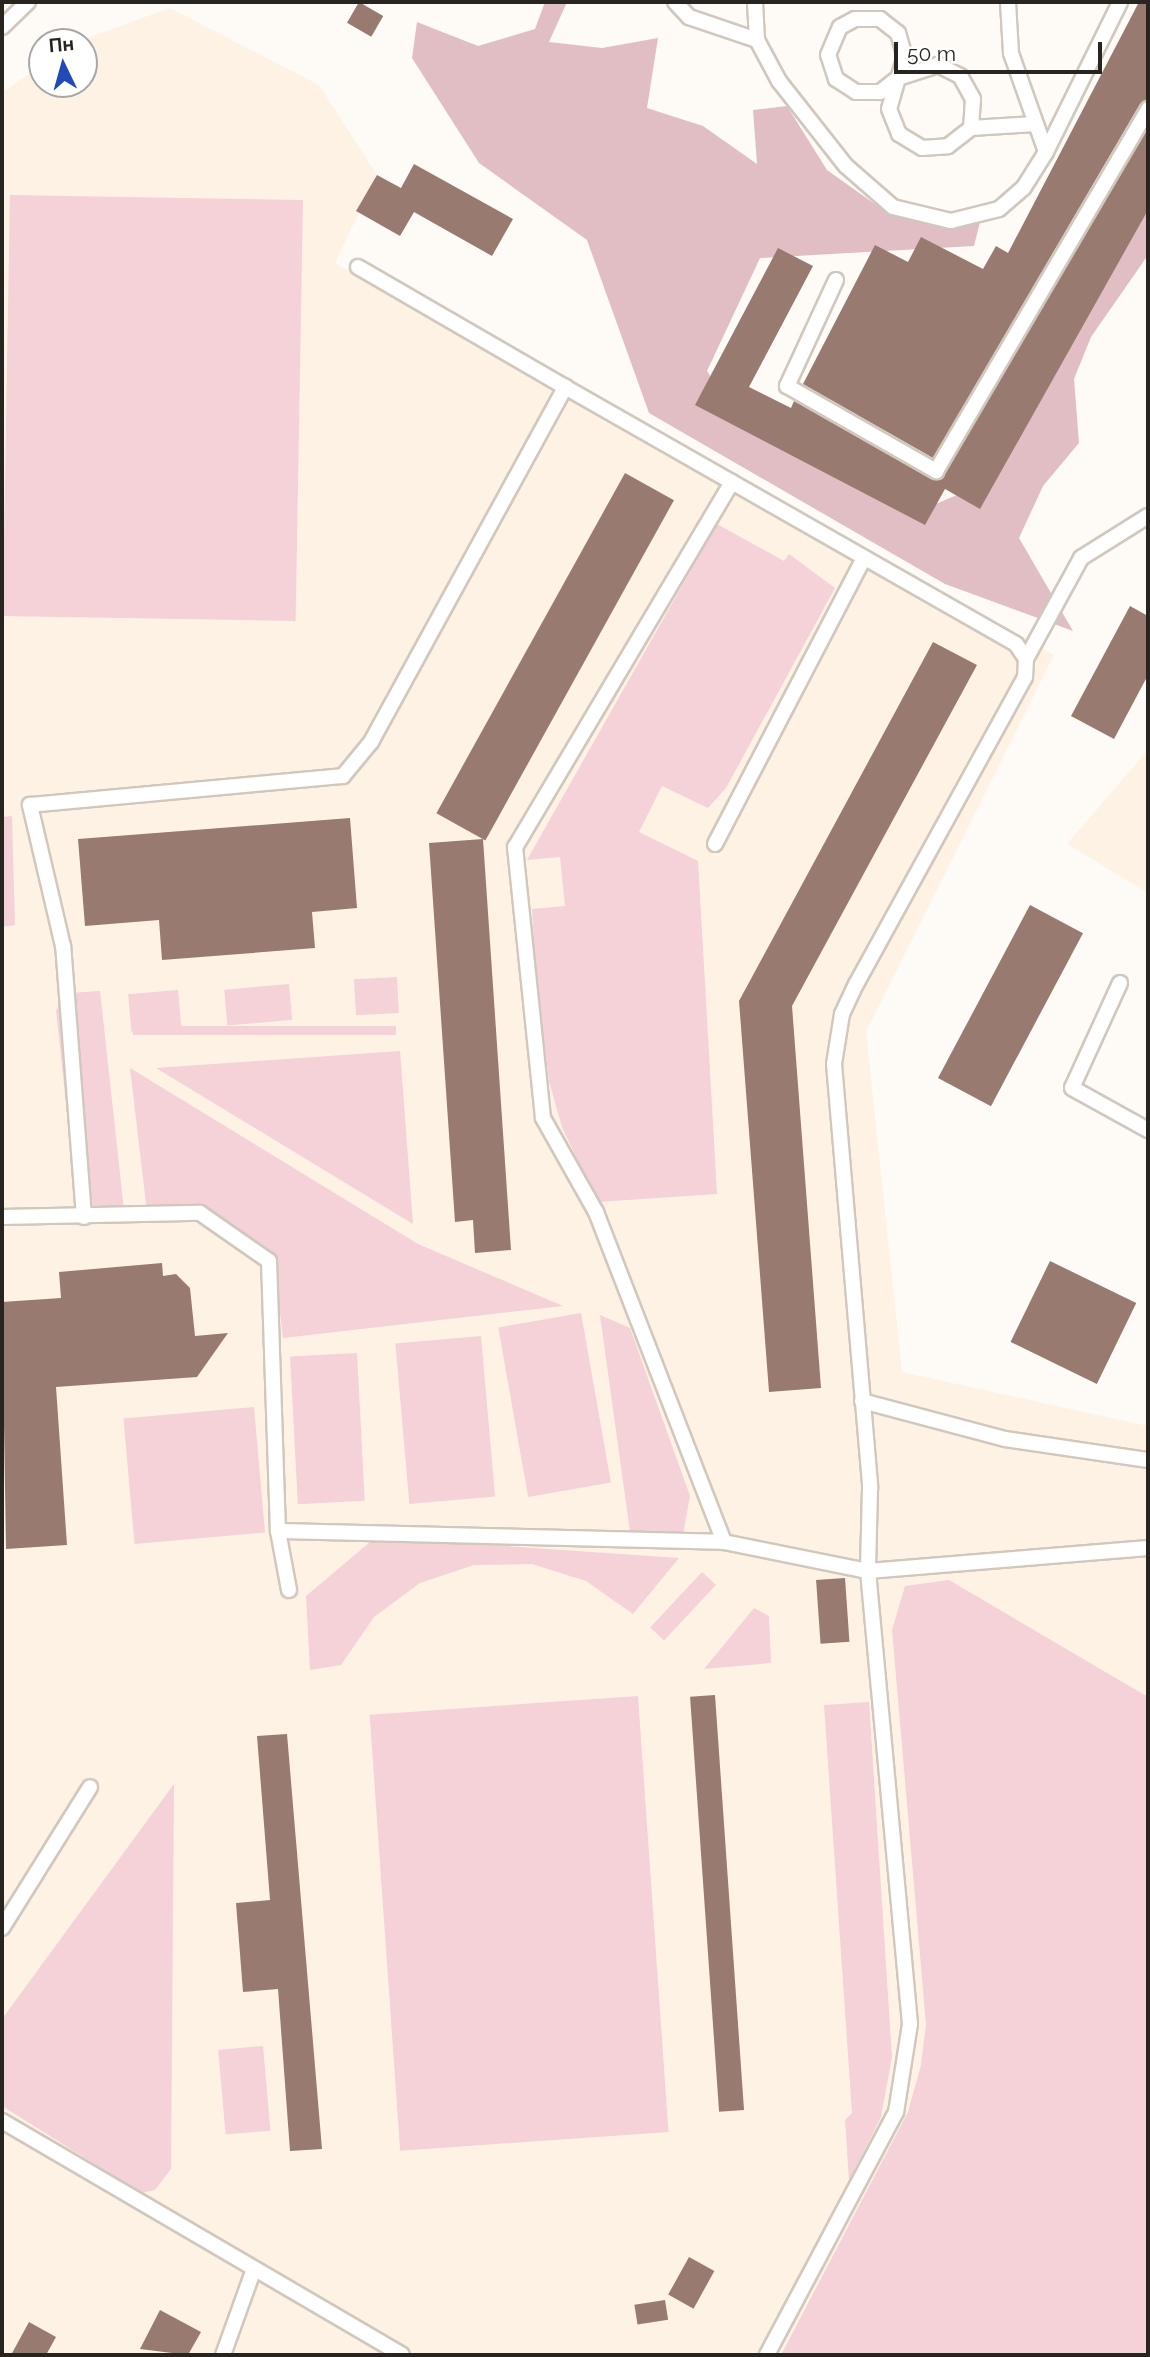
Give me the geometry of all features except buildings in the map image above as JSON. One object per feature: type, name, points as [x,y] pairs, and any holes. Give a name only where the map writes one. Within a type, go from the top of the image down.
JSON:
[{"type":"lane","points":[[2,27],[28,2]]},
{"type":"lane","points":[[675,2],[689,17],[757,40]]},
{"type":"lane","points":[[755,2],[757,40],[779,81],[846,166],[893,207],[951,221],[999,209],[1024,187],[1046,152],[1120,2]]},
{"type":"lane","points":[[1008,2],[1011,53],[1046,152]]},
{"type":"lane","points":[[971,128],[973,99],[960,76],[938,65],[898,78],[880,92],[856,93],[836,79],[828,55],[841,27],[855,19],[880,19],[898,33],[905,57],[898,78],[889,108],[899,134],[922,148],[948,146],[971,128],[1035,124]]},
{"type":"lane","points":[[836,280],[787,386],[936,471],[1148,109]]},
{"type":"lane","points":[[358,267],[863,560],[1016,644],[1026,659]]},
{"type":"lane","points":[[84,1217],[63,946],[30,805],[342,776],[371,742],[565,387]]},
{"type":"lane","points":[[724,1542],[596,1212],[543,1118],[515,847],[732,482]]},
{"type":"lane","points":[[766,2355],[896,2112],[910,2024],[868,1571],[862,1401],[834,1064],[842,1014],[1025,677],[1026,659],[1081,558],[1148,516]]},
{"type":"lane","points":[[715,844],[863,560]]},
{"type":"lane","points":[[1120,983],[1072,1088],[1148,1130]]},
{"type":"lane","points":[[2,1217],[200,1213],[269,1261],[278,1531],[289,1590]]},
{"type":"lane","points":[[862,1401],[1005,1439],[1148,1460]]},
{"type":"lane","points":[[278,1531],[724,1542],[868,1571],[1148,1548]]},
{"type":"lane","points":[[2,1928],[90,1787]]},
{"type":"lane","points":[[2,2121],[402,2355]]},
{"type":"lane","points":[[223,2355],[254,2269]]},
{"type":"shaded area","points":[[545,2],[567,2],[549,42],[602,48],[658,38],[647,108],[703,126],[757,164],[753,110],[787,106],[827,170],[886,212],[980,222],[974,246],[760,258],[707,371],[744,429],[910,515],[985,483],[1148,196],[1148,255],[1091,337],[1074,379],[1079,443],[1043,486],[1019,538],[1073,631],[945,584],[649,413],[587,240],[479,163],[412,58],[417,22],[478,46],[535,29]]},
{"type":"shaded area","points":[[170,8],[319,85],[377,175],[335,263],[522,369],[530,357],[1054,655],[866,1032],[902,1372],[1148,1426],[1148,2355],[2,2355],[2,93],[28,75],[28,98],[98,98],[98,34]]},
{"type":"shaded area","points":[[10,195],[303,200],[296,621],[3,616]]},
{"type":"shaded area","points":[[717,524],[784,561],[789,554],[835,588],[726,788],[708,808],[662,786],[639,832],[698,861],[717,1194],[597,1202],[562,1127],[549,1081],[536,976],[532,909],[565,906],[560,857],[527,860]]},
{"type":"shaded area","points":[[1148,750],[1148,893],[1067,844]]},
{"type":"shaded area","points":[[12,816],[15,925],[2,927],[2,817]]},
{"type":"shaded area","points":[[397,977],[399,1013],[356,1015],[354,979]]},
{"type":"shaded area","points":[[289,984],[292,1020],[227,1026],[224,990]]},
{"type":"shaded area","points":[[178,990],[181,1028],[132,1032],[128,994]]},
{"type":"shaded area","points":[[100,991],[124,1210],[96,1210],[75,1189],[56,1010],[70,993]]},
{"type":"shaded area","points":[[133,1026],[396,1026],[396,1035],[133,1035]]},
{"type":"shaded area","points":[[400,1051],[413,1224],[156,1068]]},
{"type":"shaded area","points":[[130,1068],[418,1244],[563,1306],[283,1338],[274,1264],[193,1212],[147,1212]]},
{"type":"shaded area","points":[[581,1313],[611,1482],[528,1497],[498,1328]]},
{"type":"shaded area","points":[[600,1315],[630,1328],[690,1496],[683,1534],[630,1532]]},
{"type":"shaded area","points":[[481,1336],[495,1496],[409,1504],[395,1343]]},
{"type":"shaded area","points":[[357,1353],[365,1501],[298,1504],[290,1357]]},
{"type":"shaded area","points":[[254,1407],[265,1533],[134,1544],[123,1418]]},
{"type":"shaded area","points":[[376,1537],[679,1558],[633,1614],[586,1581],[532,1564],[474,1565],[420,1583],[374,1617],[341,1665],[310,1670],[306,1596]]},
{"type":"shaded area","points":[[702,1572],[716,1585],[664,1641],[650,1628]]},
{"type":"shaded area","points":[[949,1580],[1148,1697],[1148,2355],[781,2355],[908,2112],[921,2065],[926,2024],[892,1630],[905,1586]]},
{"type":"shaded area","points":[[754,1608],[769,1616],[771,1663],[704,1669]]},
{"type":"shaded area","points":[[638,1696],[668,2132],[400,2151],[370,1715]]},
{"type":"shaded area","points":[[869,1702],[892,2057],[881,2117],[849,2181],[845,2120],[852,2113],[824,1705]]},
{"type":"shaded area","points":[[174,1784],[171,2169],[155,2190],[141,2193],[2,2106],[2,2019]]},
{"type":"shaded area","points":[[263,2046],[270,2131],[226,2135],[218,2050]]}]
